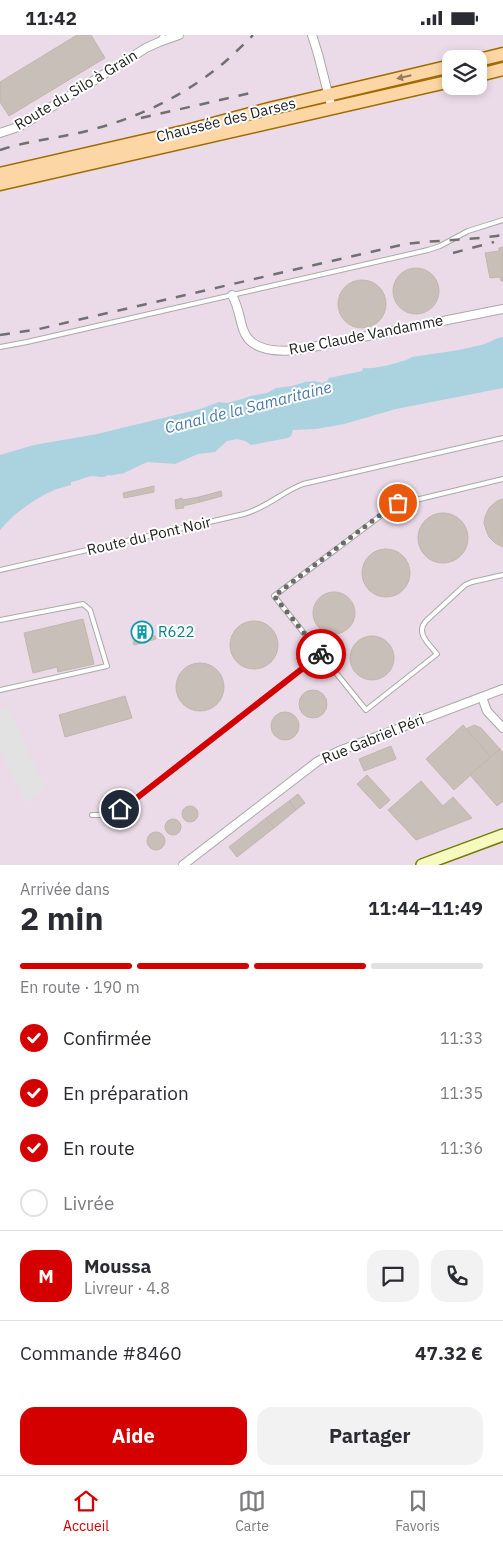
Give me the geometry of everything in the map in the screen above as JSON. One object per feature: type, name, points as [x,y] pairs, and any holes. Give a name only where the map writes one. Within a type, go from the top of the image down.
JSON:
[{"type":"main road","points":[[487,58],[503,54]]},
{"type":"main road","name":"Chaussée des Darses","points":[[0,174],[196,129],[273,108],[442,68]]},
{"type":"main road","points":[[487,73],[503,69]]},
{"type":"main road","name":"Chaussée des Darses","points":[[0,184],[442,83]]},
{"type":"street","name":"Route du Silo à Grain","points":[[0,133],[29,121],[161,38],[178,35]]},
{"type":"street","points":[[312,35],[332,109]]},
{"type":"street","name":"Rue Claude Vandamme","points":[[232,295],[246,336],[257,346],[275,351],[298,350],[503,309]]},
{"type":"street","name":"Rue Gabriel Péri","points":[[183,865],[318,761],[339,751],[503,689]]},
{"type":"street","points":[[482,697],[487,711],[503,729]]},
{"type":"street","points":[[422,865],[503,835]]},
{"type":"lane","points":[[0,347],[428,250],[440,246],[468,231],[503,221]]},
{"type":"lane","name":"Route du Pont Noir","points":[[0,571],[250,512],[292,489],[309,483],[503,439]]},
{"type":"lane","points":[[503,479],[395,505],[274,596],[366,710],[437,654],[422,636],[422,628],[426,621],[465,585],[503,575]]},
{"type":"lane","points":[[0,620],[83,604],[90,610],[107,666],[0,690]]},
{"type":"lane","points":[[92,815],[106,815],[129,804],[321,654]]},
{"type":"shaded area","points":[[0,35],[503,35],[503,865],[0,865]]},
{"type":"shaded area","points":[[7,706],[46,788],[26,803],[0,751],[0,711]]},
{"type":"water","name":"Canal de la Samaritaine","points":[[503,337],[503,388],[396,409],[344,424],[316,429],[293,430],[288,438],[251,445],[237,439],[227,441],[215,452],[198,454],[175,464],[147,462],[122,474],[86,477],[38,498],[17,513],[0,530],[0,455],[34,445],[97,434],[200,409],[219,402],[227,403],[267,393],[276,388],[314,381],[322,383],[329,378],[362,371],[363,368],[381,367],[412,357],[459,350],[485,344]]},
{"type":"building","points":[[77,35],[91,35],[105,58],[9,116],[0,102],[0,82]]},
{"type":"building","points":[[503,247],[503,281],[501,281],[500,277],[490,278],[485,253],[499,251],[499,248]]},
{"type":"building","points":[[412,268],[420,268],[429,272],[435,278],[439,291],[435,304],[429,310],[420,314],[412,314],[403,310],[397,304],[393,295],[393,287],[397,278],[403,272]]},
{"type":"building","points":[[357,280],[367,280],[376,284],[382,290],[386,304],[382,318],[376,324],[367,328],[357,328],[348,324],[342,318],[338,309],[338,299],[342,290],[348,284]]},
{"type":"building","points":[[154,486],[154,492],[124,498],[123,493]]},
{"type":"building","points":[[221,491],[222,496],[200,502],[199,497]]},
{"type":"building","points":[[199,497],[200,502],[176,509],[175,500]]},
{"type":"building","points":[[503,499],[503,547],[489,537],[484,523],[489,508],[497,501]]},
{"type":"building","points":[[443,513],[452,515],[463,524],[468,538],[466,547],[457,558],[443,563],[434,561],[423,552],[418,538],[420,529],[429,518]]},
{"type":"building","points":[[381,549],[391,549],[403,556],[410,568],[410,578],[403,590],[391,597],[381,597],[373,593],[366,586],[362,578],[362,568],[366,560],[373,553]]},
{"type":"building","points":[[334,592],[349,598],[355,613],[349,628],[334,634],[319,628],[313,613],[319,598]]},
{"type":"building","points":[[83,619],[94,664],[58,672],[57,667],[33,673],[24,633]]},
{"type":"building","points":[[249,621],[259,621],[271,628],[278,640],[278,650],[271,662],[259,669],[249,669],[241,665],[234,658],[230,650],[230,640],[234,632],[241,625]]},
{"type":"building","name":"R622","points":[[146,624],[149,625],[151,634],[156,639],[134,645],[133,628]]},
{"type":"building","points":[[372,636],[384,640],[390,646],[394,658],[390,670],[384,676],[372,680],[360,676],[354,670],[350,658],[354,646],[360,640]]},
{"type":"building","points":[[195,663],[205,663],[217,670],[224,682],[224,692],[217,704],[205,711],[195,711],[187,707],[180,700],[176,692],[176,682],[180,674],[187,667]]},
{"type":"building","points":[[313,690],[323,694],[327,704],[323,714],[313,718],[303,714],[299,704],[303,694]]},
{"type":"building","points":[[125,696],[132,718],[65,737],[59,715]]},
{"type":"building","points":[[285,712],[295,716],[299,726],[295,736],[285,740],[275,736],[271,726],[275,716]]},
{"type":"building","points":[[463,725],[491,757],[454,790],[426,759]]},
{"type":"building","points":[[474,725],[481,728],[500,749],[491,757],[466,729]]},
{"type":"building","points":[[391,746],[396,759],[364,771],[359,759]]},
{"type":"building","points":[[500,749],[503,753],[503,801],[497,806],[470,775]]},
{"type":"building","points":[[367,775],[390,800],[380,809],[357,784]]},
{"type":"building","points":[[421,781],[443,806],[453,797],[472,818],[416,840],[388,810]]},
{"type":"building","points":[[298,794],[305,803],[296,810],[289,801]]},
{"type":"building","points":[[289,801],[296,810],[274,828],[266,818]]},
{"type":"building","points":[[187,806],[193,806],[198,811],[196,820],[187,822],[182,817],[182,811]]},
{"type":"building","points":[[266,818],[274,828],[237,857],[229,847]]},
{"type":"building","points":[[170,819],[176,819],[181,824],[179,833],[170,835],[165,830],[165,824]]},
{"type":"building","points":[[156,832],[162,835],[165,841],[162,847],[156,850],[150,847],[147,841],[150,835]]},
{"type":"railway","points":[[0,150],[94,129],[144,112],[176,96],[206,77],[253,35]]},
{"type":"railway","points":[[141,118],[255,92]]},
{"type":"railway","points":[[0,335],[39,329],[405,244],[503,235]]},
{"type":"railway","points":[[453,253],[494,242]]},
{"type":"way so far","points":[[321,654],[274,596],[398,503]]},
{"type":"place","name":"R622","points":[[142,632]]},
{"type":"route","points":[[120,809],[129,804],[321,654]]}]
